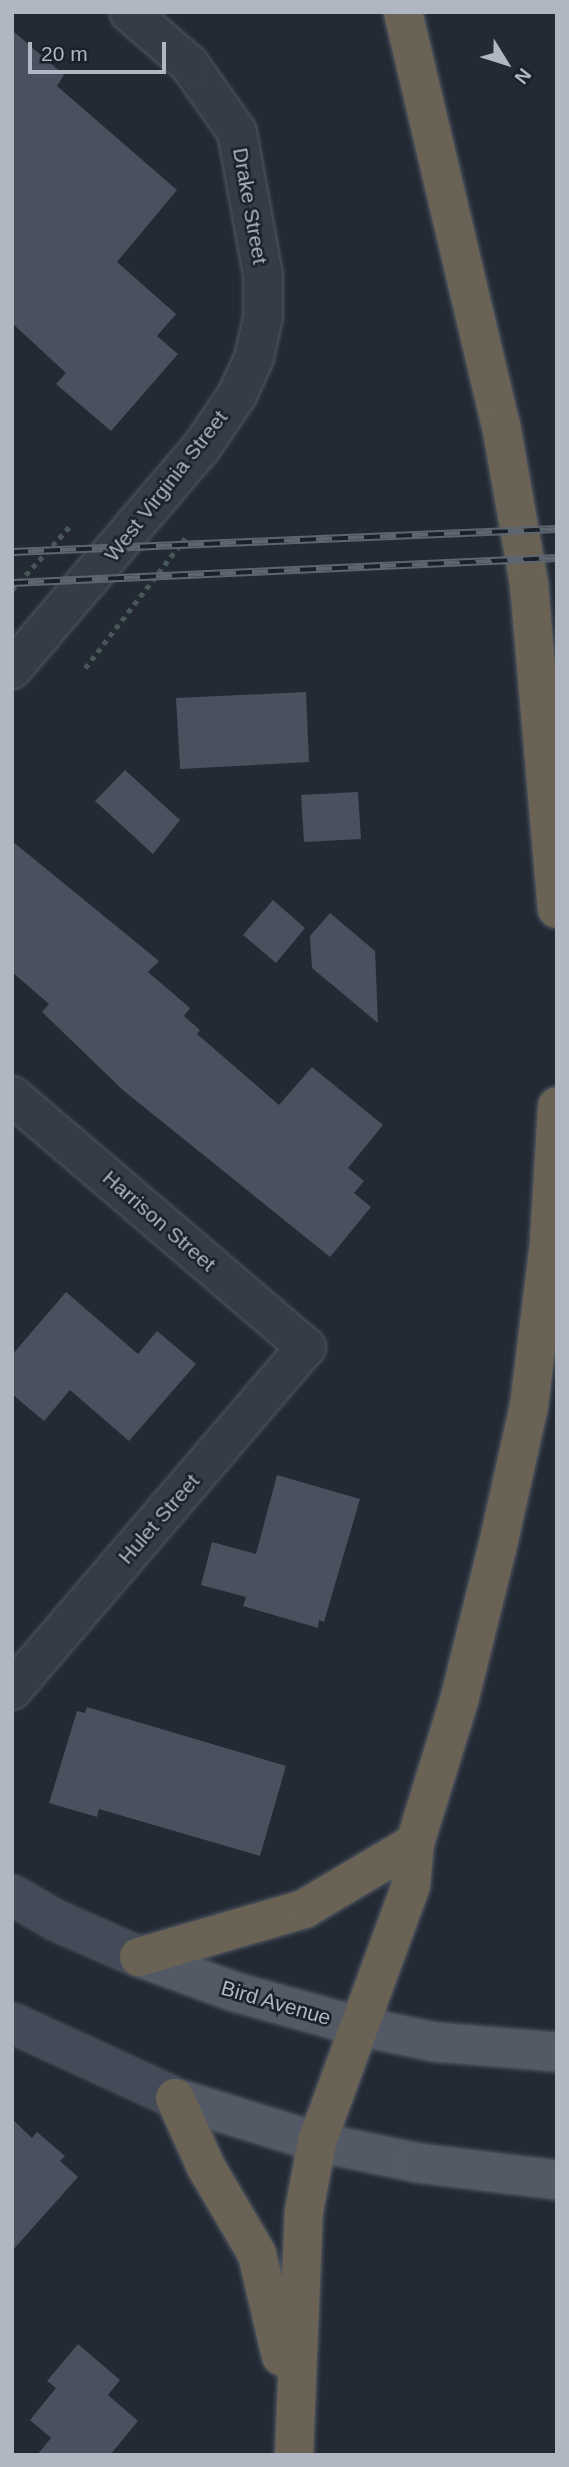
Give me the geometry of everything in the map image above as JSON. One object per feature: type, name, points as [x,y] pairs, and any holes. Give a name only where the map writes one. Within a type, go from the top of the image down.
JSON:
[{"type":"highway","points":[[403,12],[501,425],[529,584],[557,909]]},
{"type":"highway","points":[[294,2444],[304,2211],[317,2142],[411,1885],[415,1843],[459,1701],[530,1406],[549,1242],[557,1106]]},
{"type":"highway","points":[[139,1957],[304,1909],[415,1843]]},
{"type":"highway","points":[[175,2098],[206,2167],[257,2254],[273,2307],[294,2444]]},
{"type":"main road","name":"Bird Avenue","points":[[12,1895],[139,1957],[235,1992],[358,2026],[436,2042],[556,2052]]},
{"type":"main road","points":[[12,2023],[175,2098],[317,2142],[418,2163],[547,2179]]},
{"type":"street","name":"Drake Street","points":[[129,12],[189,64],[237,132],[263,275]]},
{"type":"street","name":"West Virginia Street","points":[[12,669],[148,515],[237,395],[254,358],[263,317],[263,275]]},
{"type":"street","name":"Harrison Street","points":[[12,1096],[306,1347]]},
{"type":"street","name":"Hulet Street","points":[[12,1690],[306,1347]]},
{"type":"path","points":[[12,590],[70,526]]},
{"type":"path","points":[[85,668],[188,534]]},
{"type":"building","points":[[12,30],[64,75],[57,86],[177,190],[117,262],[176,314],[157,336],[178,354],[111,431],[56,384],[66,373],[12,323]]},
{"type":"building","points":[[306,692],[309,762],[180,769],[176,698]]},
{"type":"building","points":[[125,770],[180,820],[153,854],[95,801]]},
{"type":"building","points":[[358,792],[361,839],[304,842],[301,795]]},
{"type":"building","points":[[12,841],[159,961],[148,972],[190,1008],[184,1016],[200,1030],[197,1034],[279,1105],[312,1067],[383,1125],[348,1168],[364,1181],[354,1193],[371,1207],[330,1257],[124,1091],[42,1012],[49,1004],[12,972]]},
{"type":"building","points":[[273,900],[305,928],[276,963],[243,935]]},
{"type":"building","points":[[330,913],[375,951],[378,1023],[312,968],[310,936]]},
{"type":"building","points":[[66,1292],[138,1354],[157,1331],[196,1364],[129,1441],[70,1390],[44,1421],[12,1394],[12,1355]]},
{"type":"building","points":[[277,1475],[360,1499],[324,1622],[319,1620],[318,1628],[243,1606],[246,1597],[201,1585],[212,1542],[256,1554]]},
{"type":"building","points":[[87,1707],[286,1766],[260,1856],[99,1809],[97,1817],[49,1803],[77,1711],[85,1713]]},
{"type":"building","points":[[12,2119],[32,2138],[37,2132],[65,2156],[60,2161],[78,2177],[12,2251]]},
{"type":"building","points":[[78,2344],[120,2380],[108,2395],[138,2421],[110,2455],[37,2455],[51,2438],[30,2420],[56,2388],[47,2381]]},
{"type":"railway","points":[[12,552],[557,529]]},
{"type":"railway","points":[[12,583],[557,558]]}]
